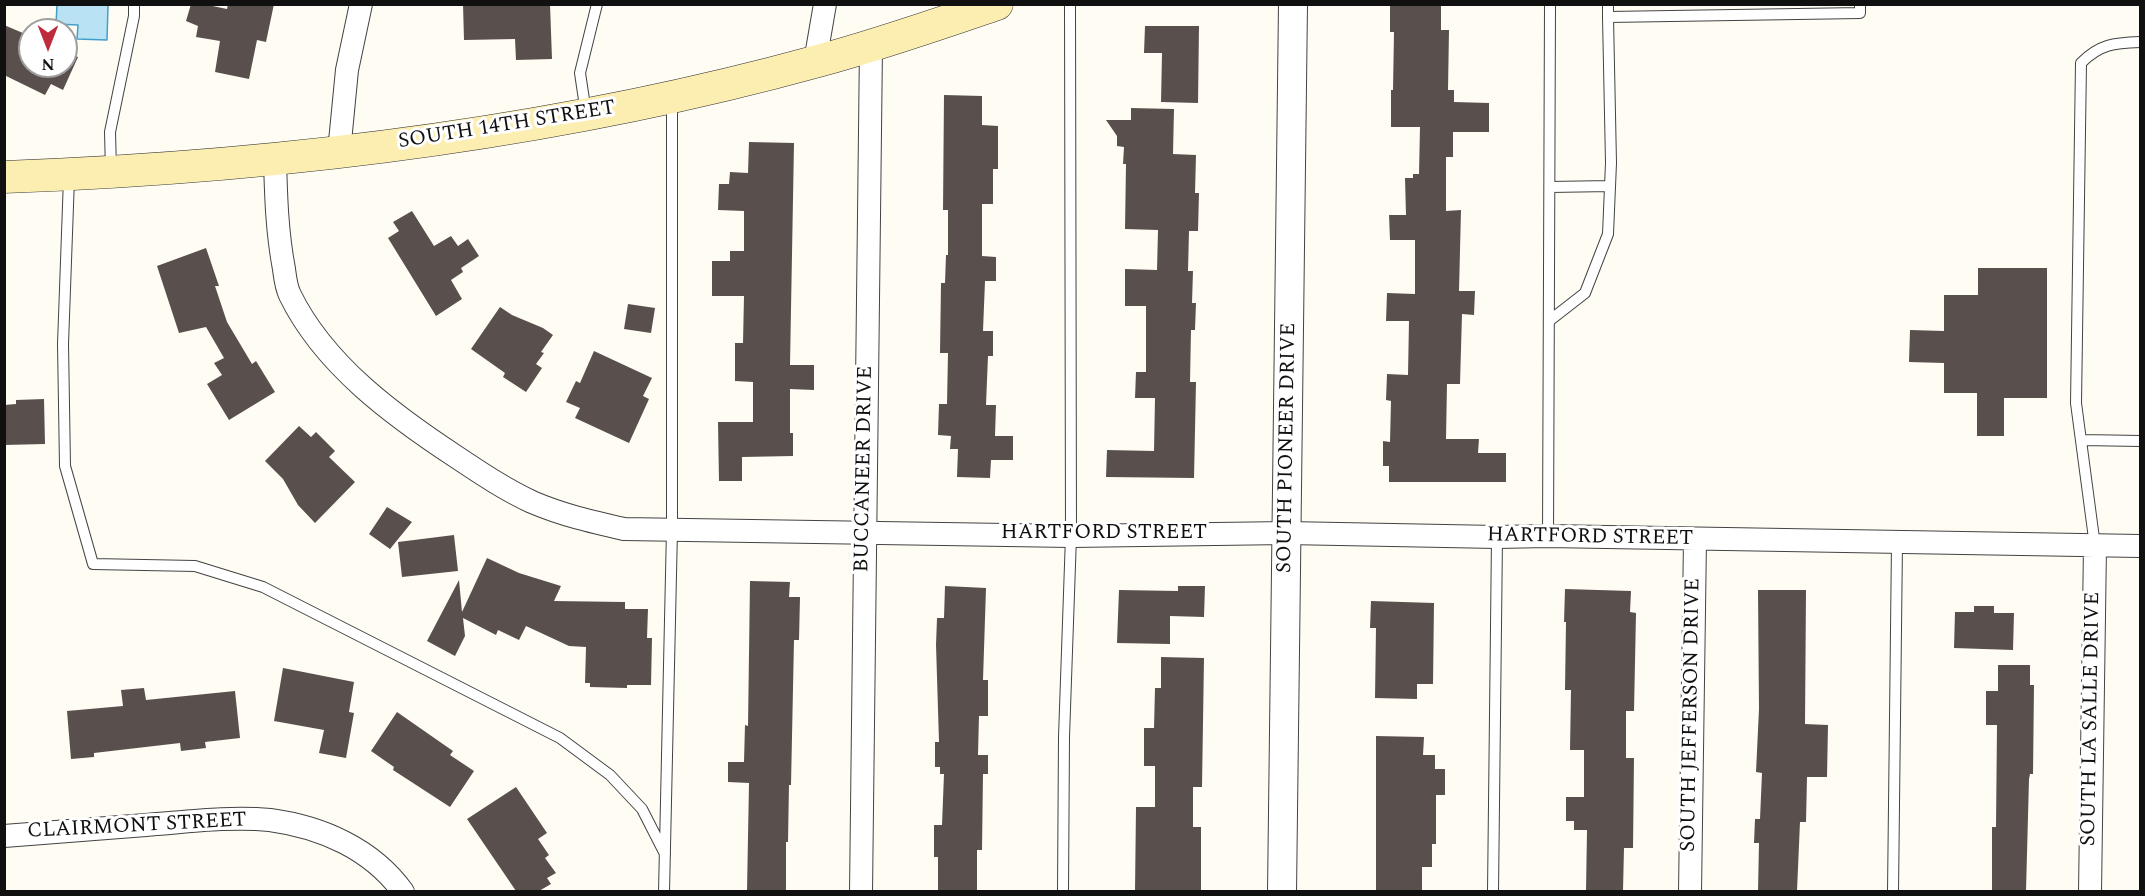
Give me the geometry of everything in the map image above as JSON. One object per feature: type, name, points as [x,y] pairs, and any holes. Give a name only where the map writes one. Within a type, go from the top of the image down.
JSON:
[{"type":"main road","name":"SOUTH 14TH STREET","points":[[4,177],[275,160],[485,133],[672,97],[815,62],[997,4]]},
{"type":"street","points":[[339,152],[347,70],[361,4]]},
{"type":"street","points":[[815,62],[825,4]]},
{"type":"street","name":"SOUTH PIONEER DRIVE","points":[[1282,891],[1293,4]]},
{"type":"street","name":"BUCCANEER DRIVE","points":[[861,891],[871,46]]},
{"type":"street","name":"HARTFORD STREET","points":[[275,160],[277,235],[288,293],[314,335],[340,365],[370,393],[435,443],[497,484],[533,502],[582,520],[624,529],[1071,536],[1287,533],[2140,546]]},
{"type":"street","name":"SOUTH JEFFERSON DRIVE","points":[[1690,891],[1695,539]]},
{"type":"street","name":"SOUTH LA SALLE DRIVE","points":[[2090,891],[2095,546]]},
{"type":"street","name":"CLAIRMONT STREET","points":[[4,836],[214,820],[270,820],[331,834],[365,854],[400,886]]},
{"type":"lane","points":[[111,172],[110,132],[134,16],[134,4]]},
{"type":"lane","points":[[586,115],[580,73],[597,4]]},
{"type":"lane","points":[[1063,891],[1064,737],[1071,536],[1070,4]]},
{"type":"lane","points":[[1548,536],[1550,4]]},
{"type":"lane","points":[[1549,321],[1585,293],[1608,234],[1610,186],[1608,4]]},
{"type":"lane","points":[[1659,4],[1659,16]]},
{"type":"lane","points":[[1608,17],[1860,13],[1860,4]]},
{"type":"lane","points":[[2095,546],[2076,403],[2081,63],[2094,50],[2116,43],[2140,42]]},
{"type":"lane","points":[[664,891],[672,530],[672,97]]},
{"type":"lane","points":[[69,174],[63,344],[65,466],[93,564],[195,566],[263,587],[561,738],[610,775],[642,809],[665,854]]},
{"type":"lane","points":[[1550,187],[1610,186]]},
{"type":"lane","points":[[2082,440],[2140,441]]},
{"type":"lane","points":[[1493,891],[1497,537]]},
{"type":"lane","points":[[1893,891],[1897,542]]},
{"type":"water","points":[[57,5],[108,5],[107,40],[78,39],[78,18],[56,18]]},
{"type":"building","points":[[191,4],[227,9],[228,4],[274,4],[266,42],[257,40],[249,79],[215,72],[220,41],[196,37],[198,26],[186,21]]},
{"type":"building","points":[[463,4],[550,4],[552,59],[516,60],[515,39],[464,40]]},
{"type":"building","points":[[1390,4],[1441,4],[1441,30],[1449,30],[1448,90],[1454,90],[1454,102],[1489,103],[1489,132],[1453,132],[1453,157],[1446,157],[1446,211],[1461,210],[1459,291],[1475,291],[1474,315],[1462,314],[1460,384],[1447,384],[1446,439],[1479,439],[1478,453],[1506,453],[1506,482],[1389,482],[1389,466],[1383,466],[1383,441],[1390,442],[1391,401],[1386,400],[1387,374],[1408,375],[1409,321],[1386,321],[1387,293],[1415,294],[1415,240],[1390,240],[1389,215],[1406,215],[1405,178],[1413,178],[1413,174],[1419,174],[1420,127],[1391,127],[1394,32],[1390,32]]},
{"type":"building","points":[[4,25],[18,31],[18,78],[68,78],[63,90],[51,84],[45,95],[4,75]]},
{"type":"building","points":[[1145,26],[1199,26],[1198,103],[1161,102],[1162,53],[1144,53]]},
{"type":"building","points":[[944,95],[982,96],[982,125],[998,126],[998,169],[993,169],[993,204],[982,204],[982,256],[996,257],[996,281],[985,281],[983,331],[993,331],[993,356],[988,356],[986,405],[996,405],[995,436],[1013,436],[1013,460],[991,460],[990,478],[957,477],[958,449],[950,449],[951,436],[938,435],[939,404],[947,404],[948,353],[940,353],[941,283],[945,283],[946,255],[948,255],[948,210],[943,210]]},
{"type":"building","points":[[1131,108],[1174,109],[1173,154],[1196,155],[1195,193],[1199,193],[1198,231],[1189,231],[1188,271],[1193,271],[1192,303],[1196,303],[1195,330],[1191,330],[1190,382],[1196,382],[1194,478],[1106,477],[1107,450],[1154,451],[1155,398],[1135,398],[1136,372],[1146,372],[1146,306],[1125,306],[1125,269],[1157,270],[1158,230],[1125,229],[1124,147],[1117,146],[1117,136],[1106,120],[1131,120]]},
{"type":"building","points":[[749,142],[794,143],[790,365],[814,365],[814,390],[790,389],[790,433],[793,433],[793,456],[742,457],[742,481],[719,481],[718,422],[753,422],[753,382],[735,381],[735,343],[743,343],[744,296],[712,296],[712,261],[730,261],[730,251],[744,251],[744,211],[718,210],[719,184],[729,184],[730,172],[748,173]]},
{"type":"building","points":[[412,211],[434,246],[451,236],[458,246],[468,239],[479,256],[461,268],[463,272],[451,280],[462,299],[436,316],[388,238],[399,231],[393,222]]},
{"type":"building","points":[[206,248],[219,286],[215,286],[227,322],[252,364],[256,361],[275,392],[229,420],[207,384],[222,375],[214,363],[224,358],[206,327],[179,333],[157,266]]},
{"type":"building","points":[[1978,268],[2047,268],[2047,398],[2004,398],[2004,436],[1977,436],[1977,393],[1944,393],[1944,363],[1909,362],[1910,330],[1944,331],[1944,295],[1978,295]]},
{"type":"building","points":[[628,304],[655,308],[651,333],[624,329]]},
{"type":"building","points":[[500,307],[553,335],[536,364],[542,368],[526,392],[503,377],[505,373],[471,349]]},
{"type":"building","points":[[594,351],[652,378],[643,396],[649,399],[629,443],[575,418],[580,408],[566,402],[576,381],[580,383]]},
{"type":"building","points":[[44,399],[45,444],[4,445],[4,405],[16,404],[16,400]]},
{"type":"building","points":[[299,426],[311,437],[316,432],[335,451],[329,457],[355,482],[315,523],[298,505],[283,479],[265,461]]},
{"type":"building","points":[[387,507],[412,522],[390,549],[369,534]]},
{"type":"building","points":[[454,535],[458,571],[402,577],[398,542]]},
{"type":"building","points":[[487,558],[519,573],[561,586],[554,601],[625,602],[625,609],[648,609],[647,638],[652,638],[651,685],[627,685],[627,688],[590,687],[590,683],[585,683],[586,647],[569,646],[526,626],[519,640],[498,630],[496,635],[463,618],[465,636],[455,656],[427,641],[459,580],[462,612]]},
{"type":"building","points":[[750,581],[790,582],[789,597],[800,597],[799,640],[794,640],[786,891],[747,891],[749,783],[728,782],[728,762],[744,762],[745,725],[748,726]]},
{"type":"building","points":[[945,586],[986,588],[983,680],[988,680],[988,716],[979,716],[978,755],[988,755],[988,774],[983,774],[982,850],[977,850],[977,891],[938,891],[938,857],[934,857],[934,825],[942,825],[944,774],[940,774],[940,767],[935,767],[935,742],[939,742],[937,618],[944,618]]},
{"type":"building","points":[[1178,586],[1205,586],[1204,617],[1170,616],[1170,644],[1117,643],[1119,590],[1178,591]]},
{"type":"building","points":[[1565,589],[1631,591],[1630,612],[1636,613],[1634,711],[1626,711],[1626,758],[1634,758],[1633,848],[1624,848],[1623,891],[1586,891],[1587,830],[1574,830],[1574,821],[1566,821],[1566,797],[1584,797],[1584,750],[1570,750],[1571,690],[1565,690]]},
{"type":"building","points":[[1758,590],[1806,590],[1805,724],[1828,725],[1827,777],[1807,777],[1806,822],[1800,822],[1797,891],[1758,891],[1759,843],[1754,843],[1755,819],[1760,819],[1762,773],[1756,772],[1759,709]]},
{"type":"building","points":[[1371,601],[1434,603],[1433,684],[1417,684],[1417,699],[1375,698],[1376,628],[1370,628]]},
{"type":"building","points":[[1974,606],[1994,606],[1994,613],[2014,613],[2013,650],[1954,648],[1955,612],[1974,612]]},
{"type":"building","points":[[1161,657],[1204,658],[1202,787],[1193,787],[1193,827],[1201,827],[1201,891],[1135,891],[1136,807],[1155,807],[1155,766],[1144,766],[1144,728],[1154,728],[1155,688],[1161,688]]},
{"type":"building","points":[[1998,665],[2030,665],[2030,685],[2034,685],[2033,774],[2030,774],[2029,779],[2026,891],[1992,891],[1992,827],[1996,827],[1997,725],[1986,725],[1986,691],[1998,691]]},
{"type":"building","points":[[283,668],[354,682],[349,712],[354,713],[346,758],[319,753],[324,730],[274,721]]},
{"type":"building","points":[[144,688],[146,700],[235,691],[240,738],[205,742],[206,748],[181,751],[180,743],[94,753],[94,757],[71,759],[67,711],[123,706],[121,690]]},
{"type":"building","points":[[397,712],[453,751],[450,755],[474,771],[450,807],[393,770],[394,767],[371,751]]},
{"type":"building","points":[[1376,736],[1424,737],[1423,755],[1435,755],[1435,769],[1445,769],[1445,795],[1436,795],[1436,844],[1432,844],[1432,867],[1422,867],[1422,891],[1376,891]]},
{"type":"building","points":[[516,787],[547,833],[538,839],[549,855],[545,858],[556,873],[547,878],[551,884],[539,891],[516,891],[467,819]]}]
